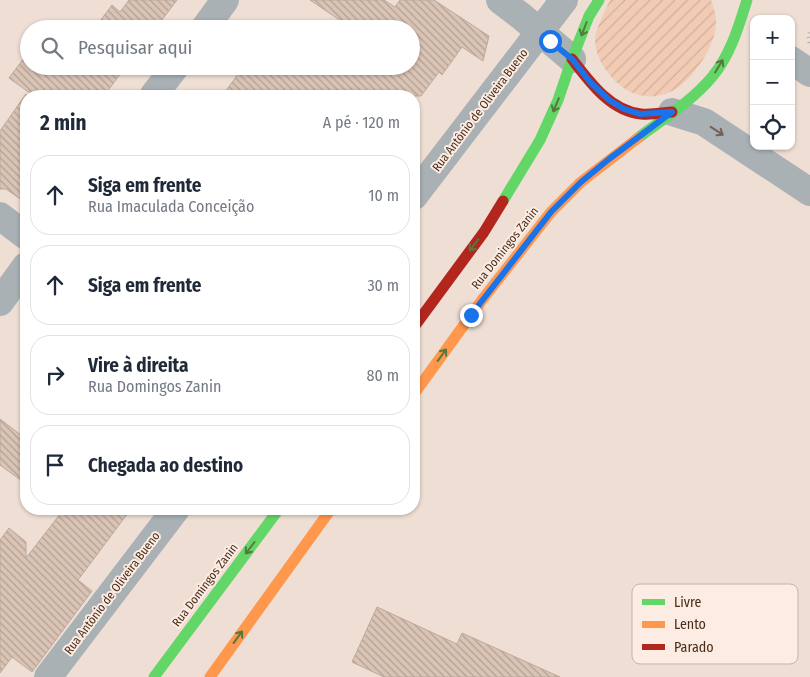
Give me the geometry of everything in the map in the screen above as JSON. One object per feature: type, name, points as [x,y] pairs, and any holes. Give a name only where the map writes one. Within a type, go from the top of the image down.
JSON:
[{"type":"main road","name":"Rua Domingos Zanin","points":[[420,319],[484,232],[540,140],[558,100],[589,16],[599,0]]},
{"type":"main road","name":"Rua Domingos Zanin","points":[[420,386],[482,300],[551,212],[581,182],[696,94],[713,76],[727,53],[744,12]]},
{"type":"main road","points":[[572,59],[590,82],[609,100],[624,109],[640,114],[672,112]]},
{"type":"main road","name":"Rua Domingos Zanin","points":[[154,677],[275,515]]},
{"type":"main road","points":[[210,677],[327,515]]},
{"type":"street","points":[[211,20],[225,0]]},
{"type":"street","points":[[500,0],[572,59]]},
{"type":"street","name":"Rua Antônio de Oliveira Bueno","points":[[420,188],[564,0]]},
{"type":"street","points":[[795,63],[810,73]]},
{"type":"street","points":[[158,90],[169,75]]},
{"type":"street","points":[[672,112],[704,122],[810,192]]},
{"type":"street","points":[[0,216],[20,231]]},
{"type":"street","points":[[0,302],[20,274]]},
{"type":"street","name":"Rua Antônio de Oliveira Bueno","points":[[48,677],[171,515]]},
{"type":"path","points":[[810,31],[808,36],[810,46]]},
{"type":"shaded area","points":[[610,0],[711,0],[716,18],[712,41],[702,61],[689,78],[672,91],[655,96],[638,95],[615,81],[599,58],[595,39]]},
{"type":"building","points":[[129,0],[177,0],[162,20],[101,20],[112,5],[120,12]]},
{"type":"building","points":[[310,0],[384,0],[395,7],[400,0],[434,0],[489,36],[483,61],[462,47],[442,75],[439,72],[421,96],[420,90],[226,90],[237,75],[420,75],[420,20],[340,20]]},
{"type":"building","points":[[20,63],[20,75],[119,75],[108,90],[26,90],[9,78]]},
{"type":"building","points":[[20,103],[20,199],[6,189],[0,189],[0,131]]},
{"type":"building","points":[[0,419],[20,434],[20,480],[0,465]]},
{"type":"building","points":[[59,515],[127,515],[78,580],[92,591],[32,672],[12,657],[0,673],[0,540],[9,528],[26,542],[26,558]]},
{"type":"building","points":[[377,607],[457,644],[462,633],[560,677],[384,677],[352,662]]},
{"type":"traffic: fast","points":[[503,201],[540,140],[558,100],[589,16],[599,0]]},
{"type":"traffic: fast","points":[[638,138],[686,102],[712,77],[729,50],[747,0]]},
{"type":"traffic: fast","points":[[154,677],[275,515]]},
{"type":"traffic: slow","points":[[420,386],[482,300],[551,212],[581,182],[638,138]]},
{"type":"traffic: slow","points":[[210,677],[327,515]]},
{"type":"traffic: jam","points":[[572,59],[601,94],[620,107],[630,112],[641,114],[672,112]]},
{"type":"traffic: jam","points":[[420,319],[484,232],[503,201]]},
{"type":"route","points":[[471,315],[551,212],[581,182],[672,112],[640,114],[624,109],[609,100],[590,82],[572,59],[550,41]]}]
